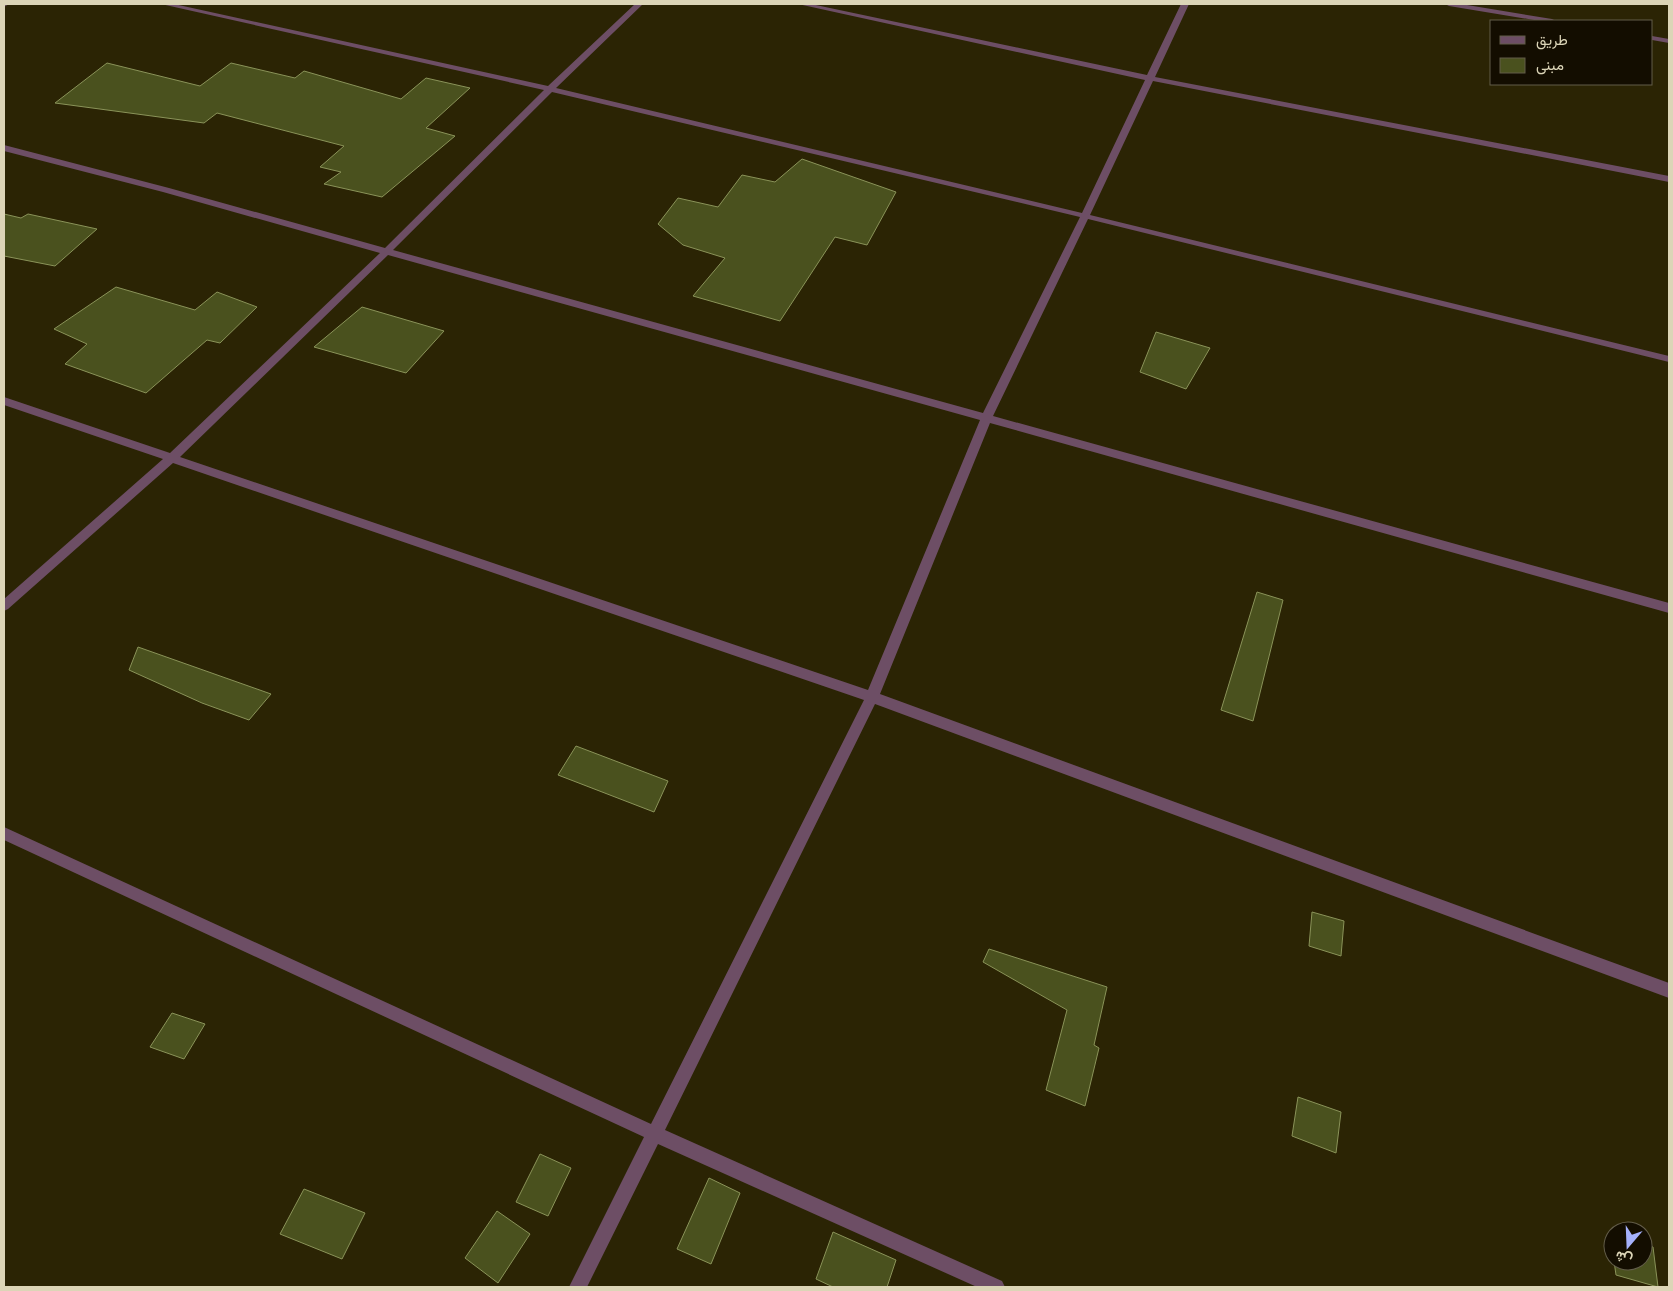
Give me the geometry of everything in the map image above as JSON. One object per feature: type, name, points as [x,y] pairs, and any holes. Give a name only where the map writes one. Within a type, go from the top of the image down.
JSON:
[{"type":"street","points":[[165,4],[550,88],[1085,216],[1669,359]]},
{"type":"street","points":[[4,606],[172,458],[387,251],[550,88],[638,4]]},
{"type":"street","points":[[802,4],[1149,78],[1669,179]]},
{"type":"street","points":[[578,1287],[653,1133],[872,697],[987,418],[1185,4]]},
{"type":"street","points":[[1449,4],[1546,20]]},
{"type":"street","points":[[1653,38],[1669,41]]},
{"type":"street","points":[[4,148],[166,190],[387,251],[1669,608]]},
{"type":"street","points":[[4,401],[872,697],[1669,991]]},
{"type":"street","points":[[4,833],[653,1133],[996,1287]]},
{"type":"building","points":[[107,63],[200,86],[231,63],[295,78],[304,71],[401,99],[426,78],[470,88],[426,128],[455,136],[382,197],[324,184],[341,172],[320,167],[344,146],[217,113],[204,123],[55,103]]},
{"type":"building","points":[[802,159],[896,192],[867,245],[835,237],[780,321],[693,296],[725,258],[683,245],[658,224],[678,198],[718,207],[742,175],[775,182]]},
{"type":"building","points":[[4,214],[21,218],[28,214],[97,229],[55,266],[4,256]]},
{"type":"building","points":[[116,287],[195,310],[217,292],[257,307],[220,343],[207,340],[146,393],[65,364],[87,344],[54,329]]},
{"type":"building","points":[[362,307],[444,331],[406,373],[314,347]]},
{"type":"building","points":[[1156,332],[1210,348],[1186,389],[1140,372]]},
{"type":"building","points":[[1257,592],[1283,600],[1253,721],[1221,710]]},
{"type":"building","points":[[138,647],[271,694],[249,720],[202,703],[129,670]]},
{"type":"building","points":[[576,746],[668,781],[654,812],[558,775]]},
{"type":"building","points":[[1312,912],[1344,921],[1341,956],[1309,946]]},
{"type":"building","points":[[989,949],[1107,987],[1094,1045],[1099,1048],[1085,1106],[1046,1090],[1067,1010],[983,962]]},
{"type":"building","points":[[172,1013],[205,1024],[184,1059],[150,1047]]},
{"type":"building","points":[[1298,1097],[1341,1112],[1336,1153],[1292,1136]]},
{"type":"building","points":[[540,1154],[571,1168],[548,1216],[516,1202]]},
{"type":"building","points":[[709,1178],[740,1193],[711,1264],[677,1249]]},
{"type":"building","points":[[304,1189],[365,1213],[342,1259],[280,1234]]},
{"type":"building","points":[[497,1211],[530,1234],[498,1283],[465,1258]]},
{"type":"building","points":[[833,1232],[896,1260],[887,1287],[833,1287],[816,1279]]},
{"type":"building","points":[[1653,1247],[1658,1287],[1616,1275],[1615,1271],[1653,1271]]}]
